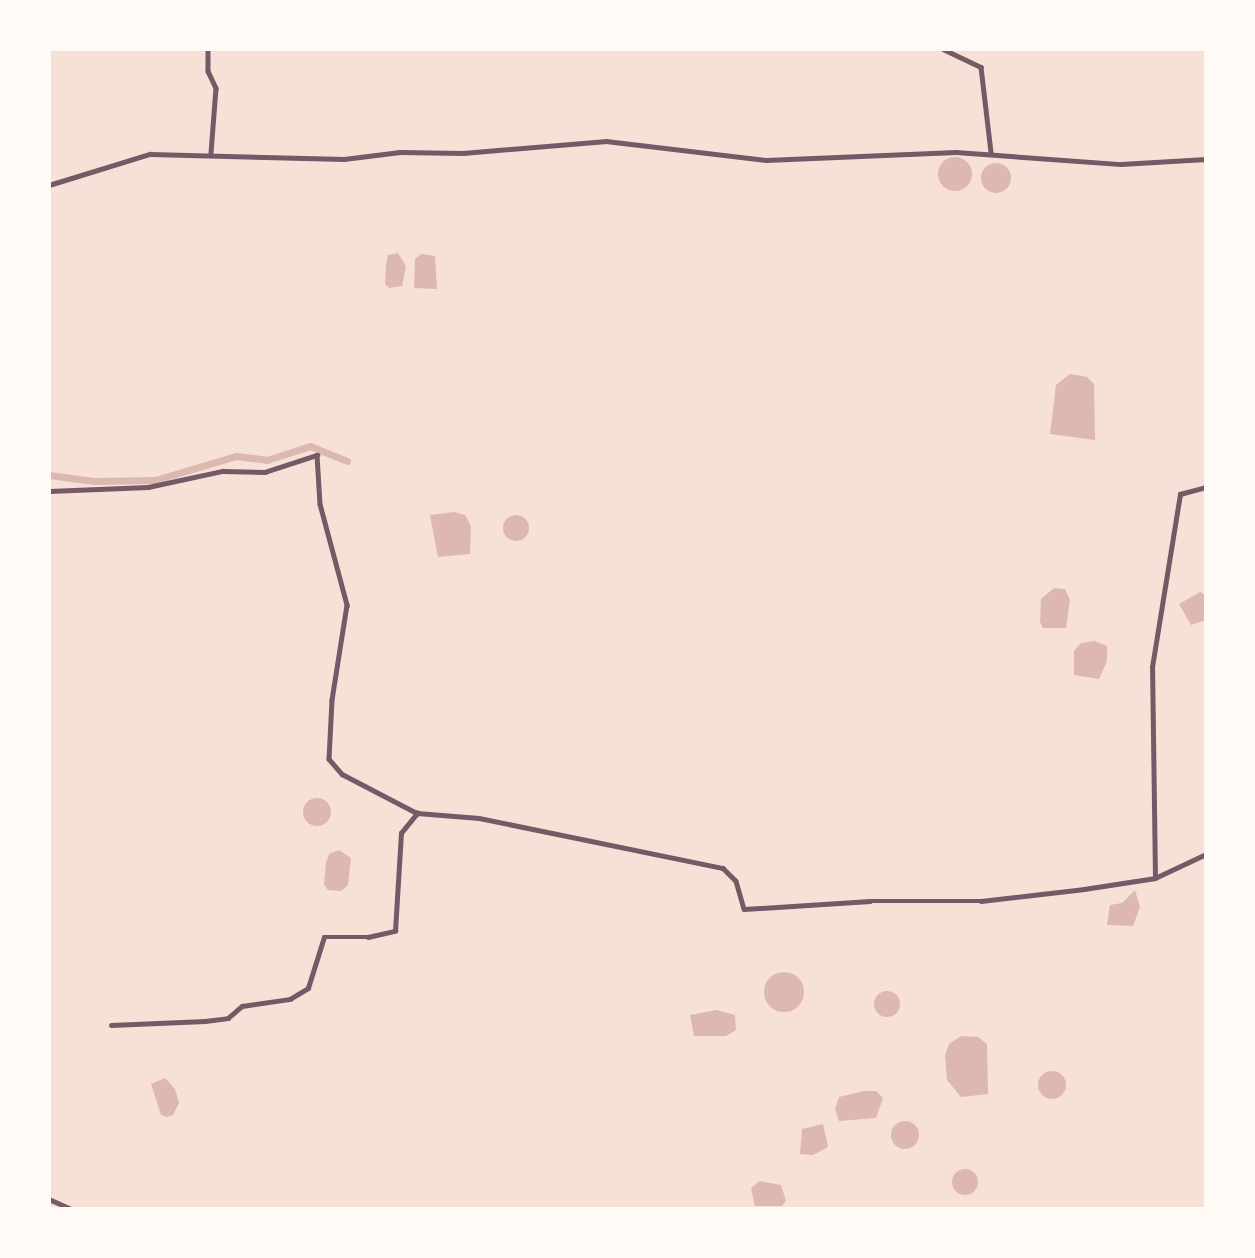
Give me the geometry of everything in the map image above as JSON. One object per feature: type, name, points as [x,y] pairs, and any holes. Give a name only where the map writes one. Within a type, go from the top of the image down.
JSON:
[{"type":"street","points":[[208,49],[208,71],[216,88],[211,153]]},
{"type":"street","points":[[943,49],[981,67],[990,152]]},
{"type":"street","points":[[49,186],[150,154],[211,153],[344,159],[400,152],[463,153],[606,141],[766,160],[990,152],[1121,164],[1206,159]]},
{"type":"street","points":[[49,491],[148,487],[222,471],[265,471],[317,455],[320,504],[347,606],[332,700],[329,759],[342,774],[417,813],[479,818],[723,868],[736,881],[744,909],[870,901],[981,901],[1154,878],[1206,854]]},
{"type":"street","points":[[1154,878],[1152,667],[1180,494],[1206,487]]},
{"type":"street","points":[[111,1026],[228,1018],[242,1006],[290,999],[308,988],[324,937],[368,937],[396,931],[401,833],[417,813]]},
{"type":"street","points":[[49,1199],[71,1209]]},
{"type":"shaded area","points":[[955,157],[967,162],[972,174],[967,186],[955,191],[943,186],[938,174],[943,162]]},
{"type":"shaded area","points":[[996,163],[1007,167],[1011,178],[1007,189],[996,193],[985,189],[981,178],[985,167]]},
{"type":"shaded area","points":[[398,253],[406,266],[402,286],[389,288],[385,284],[388,255]]},
{"type":"shaded area","points":[[421,254],[435,256],[437,289],[414,288],[415,259]]},
{"type":"shaded area","points":[[1070,374],[1087,377],[1094,384],[1095,440],[1050,434],[1056,385]]},
{"type":"shaded area","points":[[454,512],[465,515],[471,526],[470,554],[438,557],[430,515]]},
{"type":"shaded area","points":[[516,515],[525,519],[529,528],[525,537],[516,541],[507,537],[503,528],[507,519]]},
{"type":"shaded area","points":[[1054,588],[1065,589],[1070,600],[1066,628],[1043,628],[1040,622],[1041,599]]},
{"type":"shaded area","points":[[1200,592],[1206,595],[1206,620],[1191,625],[1179,604]]},
{"type":"shaded area","points":[[1094,641],[1107,646],[1107,661],[1099,679],[1074,675],[1074,651],[1081,643]]},
{"type":"shaded area","points":[[317,798],[327,802],[331,812],[327,822],[317,826],[307,822],[303,812],[307,802]]},
{"type":"shaded area","points":[[339,850],[351,858],[348,885],[341,891],[328,890],[324,885],[326,863],[329,854]]},
{"type":"shaded area","points":[[1135,890],[1140,907],[1133,926],[1107,925],[1110,905],[1122,903]]},
{"type":"shaded area","points":[[784,972],[798,978],[804,992],[798,1006],[784,1012],[770,1006],[764,992],[770,978]]},
{"type":"shaded area","points":[[887,991],[896,995],[900,1004],[896,1013],[887,1017],[878,1013],[874,1004],[878,995]]},
{"type":"shaded area","points":[[716,1010],[735,1015],[736,1030],[726,1036],[694,1036],[690,1015]]},
{"type":"shaded area","points":[[961,1036],[978,1037],[987,1044],[988,1094],[961,1097],[947,1080],[945,1055],[949,1044]]},
{"type":"shaded area","points":[[1052,1071],[1062,1075],[1066,1085],[1062,1095],[1052,1099],[1042,1095],[1038,1085],[1042,1075]]},
{"type":"shaded area","points":[[165,1078],[175,1089],[179,1103],[173,1115],[166,1117],[161,1115],[151,1084]]},
{"type":"shaded area","points":[[876,1091],[883,1098],[876,1118],[839,1121],[835,1109],[839,1097]]},
{"type":"shaded area","points":[[905,1121],[915,1125],[919,1135],[915,1145],[905,1149],[895,1145],[891,1135],[895,1125]]},
{"type":"shaded area","points":[[823,1124],[828,1147],[813,1155],[800,1154],[802,1129]]},
{"type":"shaded area","points":[[965,1169],[974,1173],[978,1182],[974,1191],[965,1195],[956,1191],[952,1182],[956,1173]]},
{"type":"shaded area","points":[[760,1181],[781,1185],[786,1201],[782,1206],[755,1206],[751,1188]]},
{"type":"waterway","points":[[49,475],[94,481],[155,480],[236,456],[267,460],[310,446],[347,461]]}]
